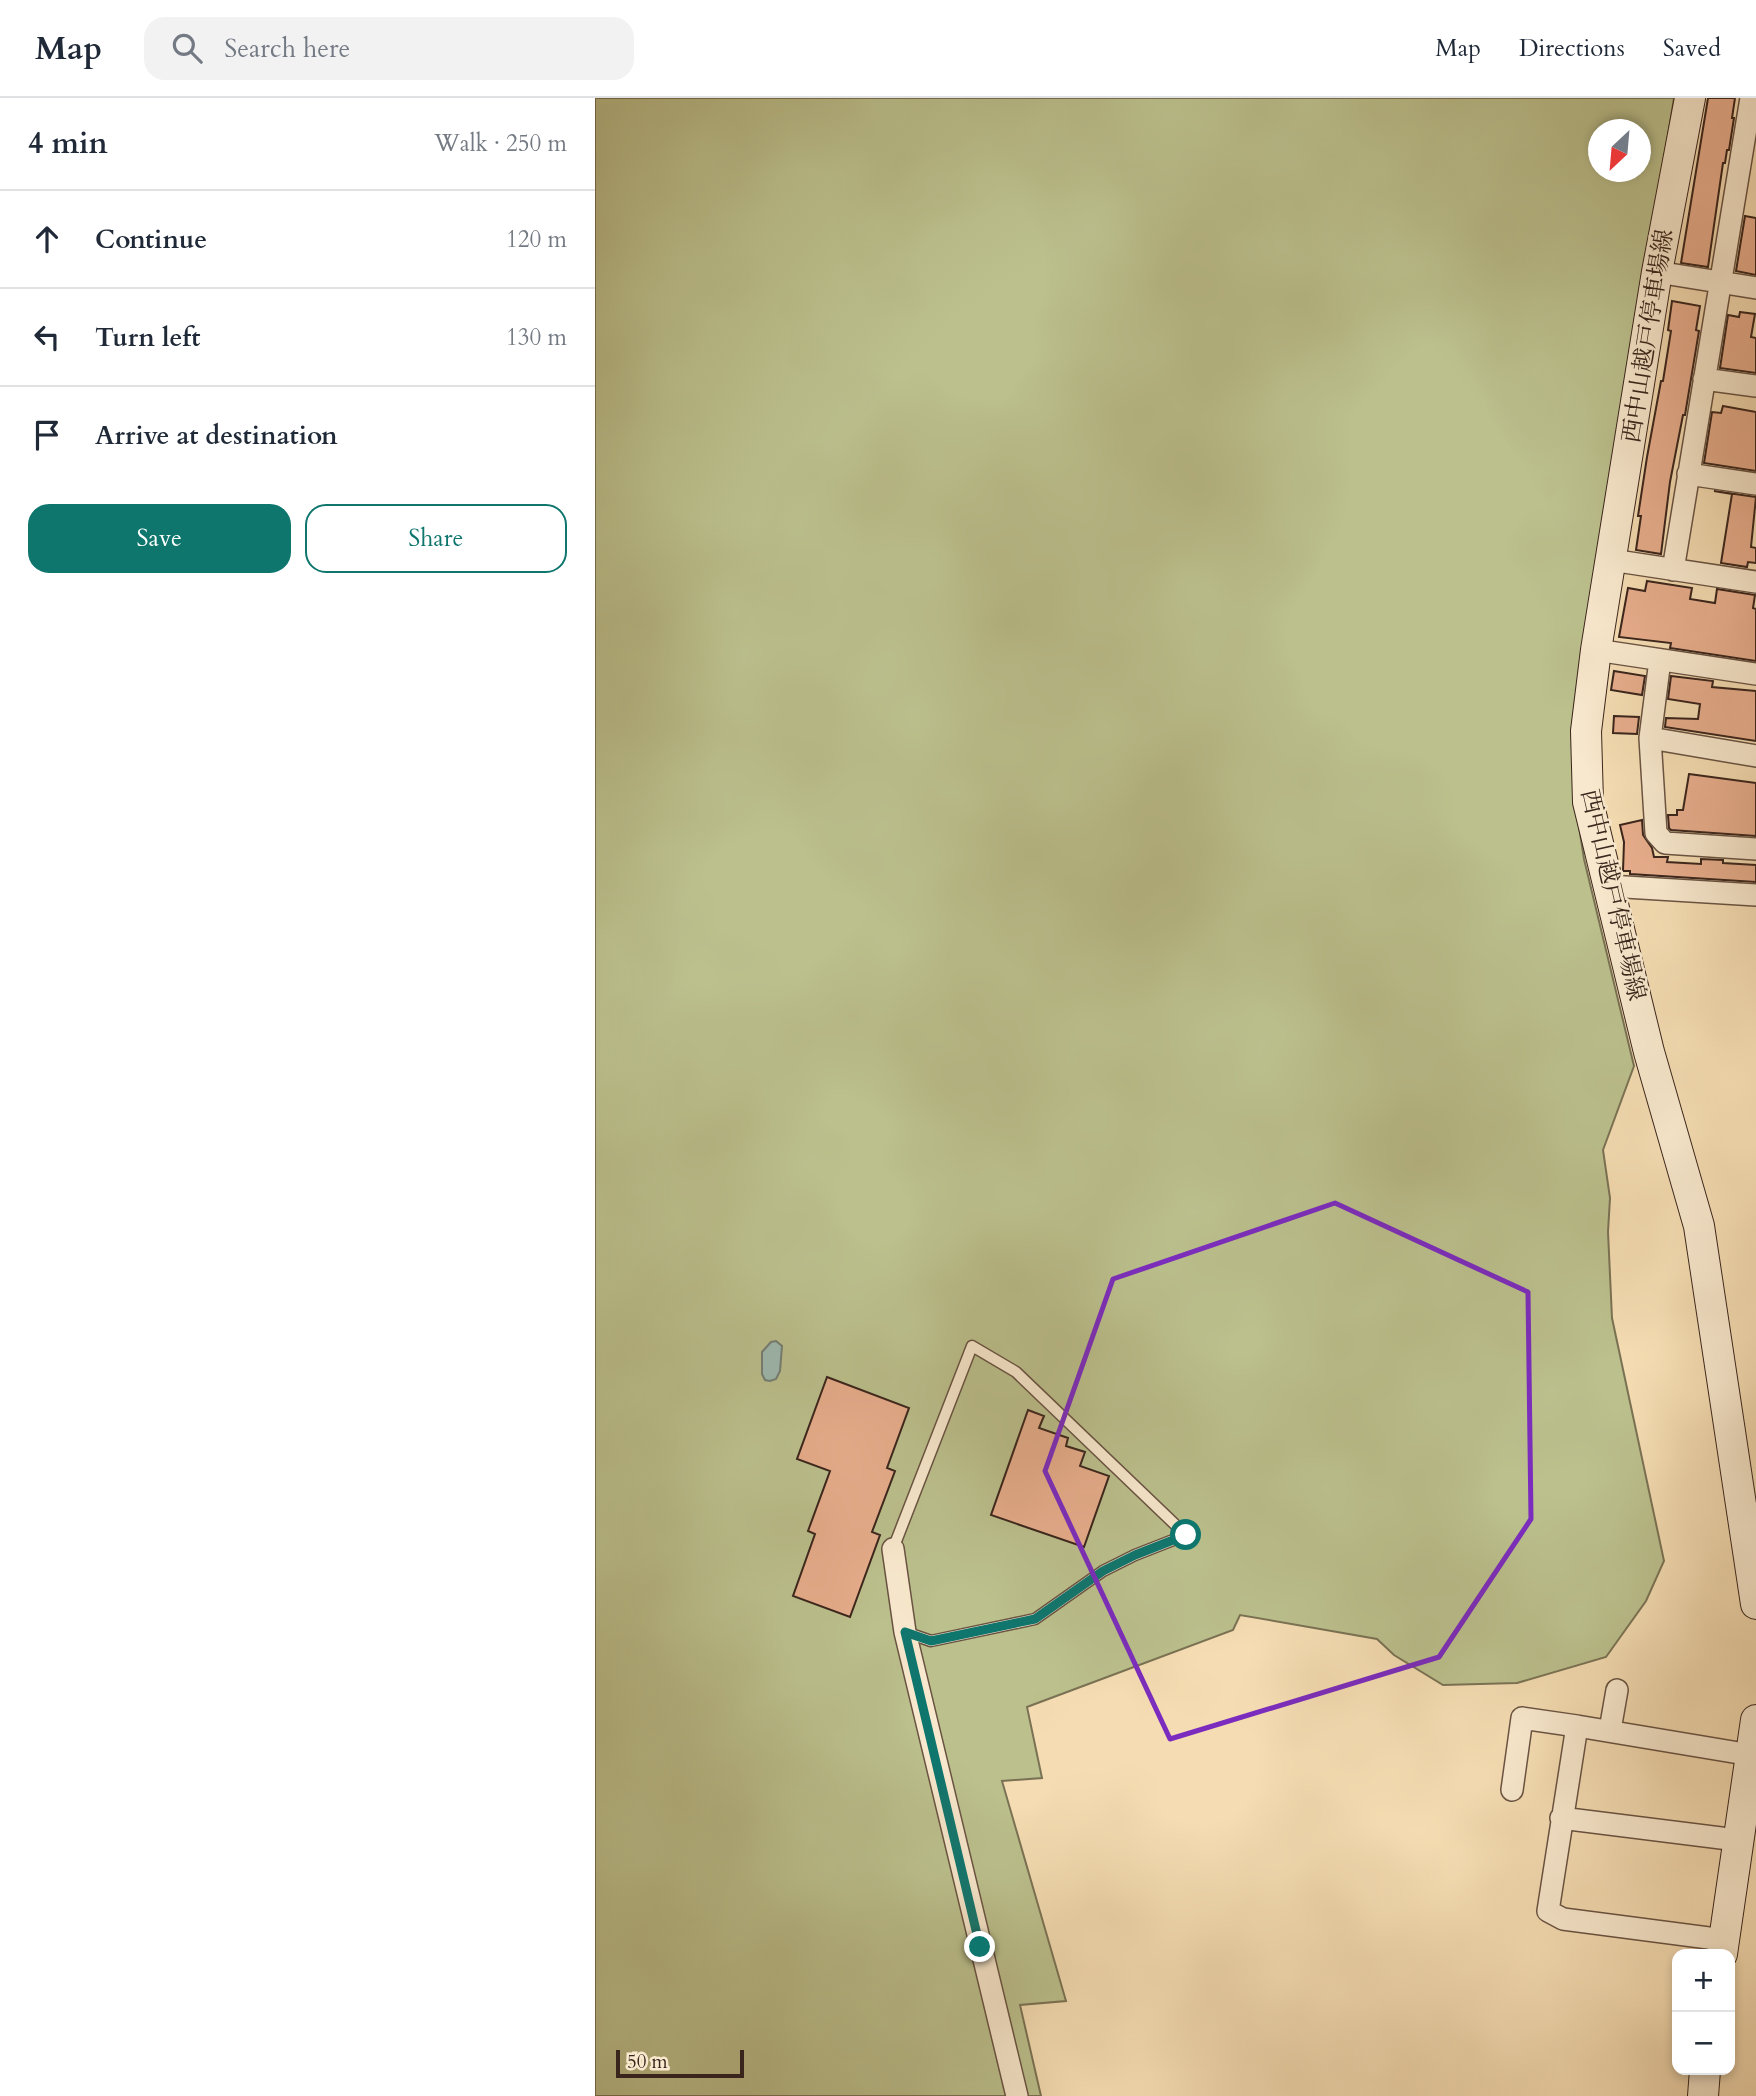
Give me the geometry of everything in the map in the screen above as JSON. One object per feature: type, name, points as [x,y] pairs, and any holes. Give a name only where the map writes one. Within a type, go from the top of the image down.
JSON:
[{"type":"main road","name":"西中山越戸停車場線","points":[[1690,98],[1657,272],[1596,650],[1586,731],[1588,802],[1649,1052],[1699,1226],[1750,1508],[1756,1604]]},
{"type":"main road","points":[[1723,1947],[1756,1720]]},
{"type":"main road","points":[[1703,2096],[1705,2075]]},
{"type":"street","points":[[1673,570],[1719,282],[1745,193],[1751,98]]},
{"type":"street","points":[[1657,272],[1756,288]]},
{"type":"street","points":[[1703,379],[1756,386]]},
{"type":"street","points":[[1688,474],[1756,484]]},
{"type":"street","points":[[1611,560],[1756,582]]},
{"type":"street","points":[[1596,650],[1756,674]]},
{"type":"street","points":[[1660,660],[1650,738],[1656,833],[1665,843],[1756,849]]},
{"type":"street","points":[[1650,738],[1756,756]]},
{"type":"street","points":[[1609,886],[1756,895]]},
{"type":"street","points":[[893,1549],[905,1632],[1017,2096]]},
{"type":"street","points":[[1610,1730],[1617,1690]]},
{"type":"street","points":[[1512,1790],[1522,1718],[1610,1730],[1751,1755]]},
{"type":"street","points":[[1577,1726],[1548,1911],[1563,1919],[1723,1947]]},
{"type":"street","points":[[1561,1818],[1737,1840]]},
{"type":"lane","points":[[893,1549],[972,1346],[1016,1372],[1186,1535],[1103,1571],[1035,1619],[931,1641],[905,1632]]},
{"type":"highlighted area","points":[[1335,1203],[1528,1292],[1531,1519],[1439,1657],[1170,1739],[1045,1471],[1113,1279]]},
{"type":"green space","points":[[595,98],[1674,98],[1572,736],[1575,801],[1584,859],[1634,1066],[1603,1150],[1610,1198],[1608,1232],[1612,1318],[1664,1561],[1646,1601],[1606,1657],[1517,1683],[1443,1685],[1394,1655],[1377,1639],[1240,1615],[1233,1630],[1027,1707],[1042,1778],[1002,1781],[1066,2001],[1020,2005],[1041,2096],[595,2096]]},
{"type":"water","points":[[776,1341],[782,1346],[780,1371],[776,1379],[765,1380],[762,1374],[762,1352],[771,1342]]},
{"type":"building","points":[[1708,98],[1735,98],[1729,150],[1723,163],[1708,267],[1681,263]]},
{"type":"building","points":[[1745,216],[1756,218],[1756,275],[1736,271]]},
{"type":"building","points":[[1672,301],[1700,306],[1696,330],[1699,331],[1670,482],[1661,554],[1636,550],[1647,457],[1671,331],[1668,330]]},
{"type":"building","points":[[1740,312],[1755,314],[1751,337],[1756,338],[1756,373],[1720,368],[1728,315],[1739,317]]},
{"type":"building","points":[[1723,406],[1756,412],[1756,471],[1704,463],[1712,412],[1721,413]]},
{"type":"building","points":[[1714,491],[1756,497],[1751,547],[1756,548],[1756,563],[1748,562],[1747,567],[1721,563],[1732,494]]},
{"type":"building","points":[[1647,581],[1692,588],[1690,599],[1715,603],[1717,589],[1755,595],[1753,608],[1756,609],[1756,661],[1670,648],[1671,643],[1619,637],[1628,588],[1645,591]]},
{"type":"building","points":[[1614,671],[1645,676],[1642,695],[1611,690]]},
{"type":"building","points":[[1671,676],[1713,681],[1712,687],[1756,691],[1756,741],[1665,727],[1666,718],[1698,719],[1700,704],[1668,699]]},
{"type":"building","points":[[1614,716],[1639,717],[1637,734],[1613,733]]},
{"type":"building","points":[[1689,774],[1756,783],[1756,836],[1671,830],[1668,815],[1677,815],[1677,810],[1683,810]]},
{"type":"building","points":[[1642,820],[1643,835],[1652,848],[1654,857],[1668,857],[1667,862],[1701,864],[1701,859],[1756,865],[1756,882],[1630,874],[1630,871],[1623,871],[1624,842],[1620,825]]},
{"type":"building","points":[[827,1377],[909,1408],[887,1468],[895,1471],[872,1532],[880,1535],[850,1617],[793,1596],[815,1534],[808,1531],[830,1471],[797,1459]]},
{"type":"building","points":[[1028,1410],[1044,1416],[1039,1428],[1068,1438],[1066,1446],[1085,1452],[1080,1466],[1109,1476],[1084,1547],[991,1515]]},
{"type":"route","points":[[980,1947],[905,1632],[931,1641],[1035,1619],[1103,1571],[1186,1535]]}]
